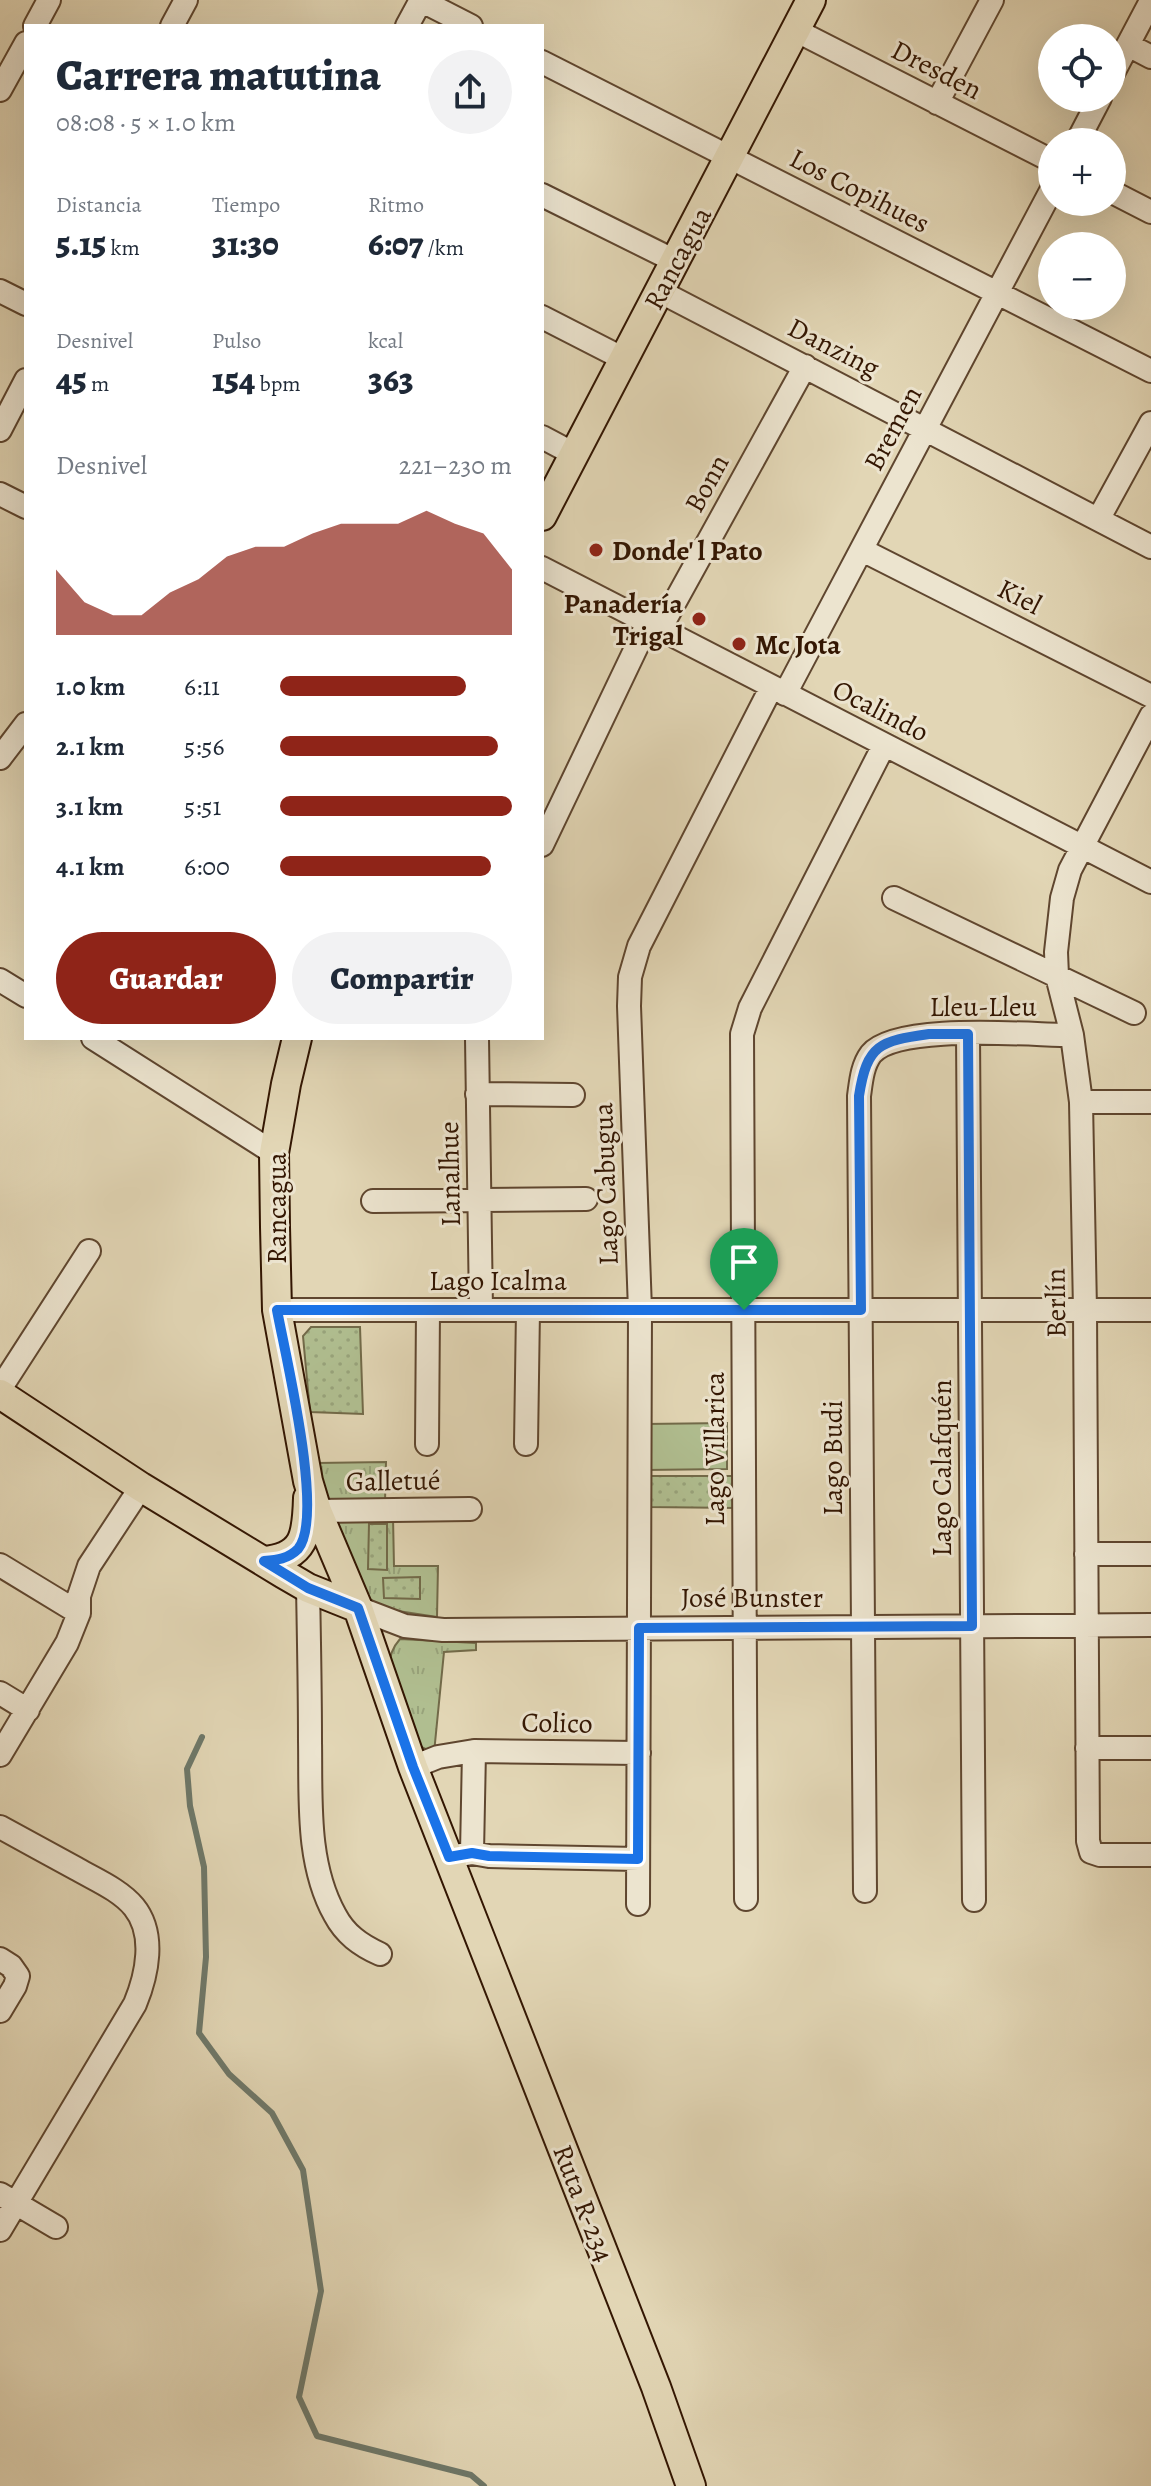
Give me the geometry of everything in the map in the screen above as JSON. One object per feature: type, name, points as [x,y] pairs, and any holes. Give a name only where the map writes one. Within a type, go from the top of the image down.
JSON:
[{"type":"main road","name":"Rancagua","points":[[544,512],[811,0]]},
{"type":"main road","name":"Rancagua","points":[[297,1040],[274,1153],[277,1310],[308,1481],[317,1511],[358,1608],[413,1767]]},
{"type":"main road","points":[[0,1392],[141,1487],[308,1588],[358,1608]]},
{"type":"main road","points":[[264,1561],[282,1559],[299,1548],[307,1521],[308,1481]]},
{"type":"main road","name":"Ruta R-234","points":[[413,1767],[470,1855],[475,1921],[656,2387],[691,2486]]},
{"type":"street","points":[[36,24],[49,0]]},
{"type":"street","points":[[173,24],[186,0]]},
{"type":"street","points":[[408,24],[420,0],[467,24]]},
{"type":"street","points":[[937,103],[992,0]]},
{"type":"street","points":[[1126,49],[1151,1]]},
{"type":"street","name":"Dresden","points":[[795,30],[1038,154]]},
{"type":"street","points":[[1128,45],[1151,57]]},
{"type":"street","points":[[12,81],[24,48]]},
{"type":"street","name":"Los Copihues","points":[[544,63],[1151,371]]},
{"type":"street","points":[[544,196],[675,261]]},
{"type":"street","points":[[1126,199],[1151,212]]},
{"type":"street","name":"Bremen","points":[[778,691],[862,550],[1038,215]]},
{"type":"street","points":[[0,291],[24,303]]},
{"type":"street","name":"Danzing","points":[[659,291],[1151,547]]},
{"type":"street","points":[[544,318],[624,359]]},
{"type":"street","name":"Bonn","points":[[654,626],[805,366]]},
{"type":"street","points":[[0,430],[24,384]]},
{"type":"street","points":[[1099,518],[1151,423]]},
{"type":"street","points":[[544,438],[574,454]]},
{"type":"street","points":[[0,494],[24,506]]},
{"type":"street","name":"Kiel","points":[[862,550],[1151,696]]},
{"type":"street","name":"Ocalindo","points":[[544,569],[1151,882]]},
{"type":"street","points":[[544,841],[654,626]]},
{"type":"street","name":"Lago Cabugua","points":[[638,1904],[640,1310],[630,977],[639,946],[778,691]]},
{"type":"street","name":"Berlín","points":[[1151,716],[1070,870],[1062,898],[1056,952],[1057,976],[1072,1035],[1081,1102],[1088,1841],[1091,1852],[1100,1855],[1151,1855]]},
{"type":"street","points":[[0,758],[24,727]]},
{"type":"street","name":"Lago Villarica","points":[[746,1899],[742,1034],[746,1019],[884,745]]},
{"type":"street","points":[[894,898],[1134,1013]]},
{"type":"street","points":[[0,980],[24,995]]},
{"type":"street","name":"Lleu-Lleu","points":[[895,1039],[929,1034],[1072,1035]]},
{"type":"street","name":"Lago Calafquén","points":[[968,1034],[974,1900]]},
{"type":"street","name":"Lago Budi","points":[[865,1891],[859,1096],[864,1068],[871,1054],[895,1039]]},
{"type":"street","points":[[96,1040],[274,1153]]},
{"type":"street","name":"Lanalhue","points":[[477,1040],[481,1310]]},
{"type":"street","points":[[477,1094],[573,1095]]},
{"type":"street","points":[[1081,1102],[1151,1102]]},
{"type":"street","points":[[373,1201],[586,1199]]},
{"type":"street","points":[[0,1392],[89,1251]]},
{"type":"street","name":"Lago Icalma","points":[[277,1310],[1151,1310]]},
{"type":"street","points":[[427,1444],[428,1310]]},
{"type":"street","points":[[526,1444],[528,1310]]},
{"type":"street","points":[[0,1755],[67,1643],[79,1613],[79,1596],[89,1566],[141,1487]]},
{"type":"street","name":"Galletué","points":[[317,1511],[470,1509]]},
{"type":"street","points":[[1086,1554],[1151,1554]]},
{"type":"street","points":[[0,1565],[79,1613]]},
{"type":"street","points":[[308,1588],[312,1823],[317,1863],[328,1902],[344,1929],[366,1948],[380,1954]]},
{"type":"street","name":"José Bunster","points":[[358,1608],[405,1626],[424,1629],[1151,1625]]},
{"type":"street","points":[[0,1693],[28,1710]]},
{"type":"street","points":[[1087,1748],[1151,1748]]},
{"type":"street","points":[[474,1751],[470,1855],[638,1859]]},
{"type":"street","name":"Colico","points":[[413,1767],[438,1757],[474,1751],[639,1753]]},
{"type":"street","points":[[0,1827],[125,1898],[140,1918],[147,1955],[144,1980],[135,2004],[8,2199],[0,2230]]},
{"type":"street","points":[[0,1959],[11,1966],[18,1976],[0,2011]]},
{"type":"street","points":[[8,2199],[56,2227]]},
{"type":"green space","points":[[311,1327],[360,1327],[363,1414],[310,1412],[303,1336]]},
{"type":"green space","points":[[727,1423],[727,1469],[646,1470],[645,1424]]},
{"type":"green space","points":[[386,1462],[385,1502],[328,1503],[317,1463]]},
{"type":"green space","points":[[648,1476],[736,1476],[736,1508],[648,1507]]},
{"type":"green space","points":[[328,1517],[393,1517],[394,1566],[438,1566],[437,1617],[385,1609],[358,1591]]},
{"type":"green space","points":[[369,1524],[387,1524],[387,1570],[368,1569]]},
{"type":"green space","points":[[420,1577],[420,1599],[384,1598],[383,1578]]},
{"type":"green space","points":[[400,1639],[476,1643],[476,1650],[444,1652],[434,1753],[415,1744],[392,1690],[389,1663]]},
{"type":"waterway","points":[[202,1737],[187,1769],[190,1806],[204,1867],[206,1957],[199,2033],[229,2074],[272,2113],[303,2170],[321,2291],[299,2397],[317,2436],[471,2475],[484,2486]]},
{"type":"place","name":"Donde' l Pato","points":[[596,550]]},
{"type":"place","name":"Panadería Trigal","points":[[699,619]]},
{"type":"place","name":"Mc Jota","points":[[739,644]]},
{"type":"route","points":[[929,1034],[968,1034],[972,1626],[639,1628],[638,1859],[472,1853],[449,1857],[413,1767],[358,1608],[308,1588],[264,1561],[282,1559],[299,1548],[307,1521],[308,1481],[277,1310],[744,1310],[861,1310],[859,1096],[864,1068],[871,1054],[895,1039],[929,1034]]}]
